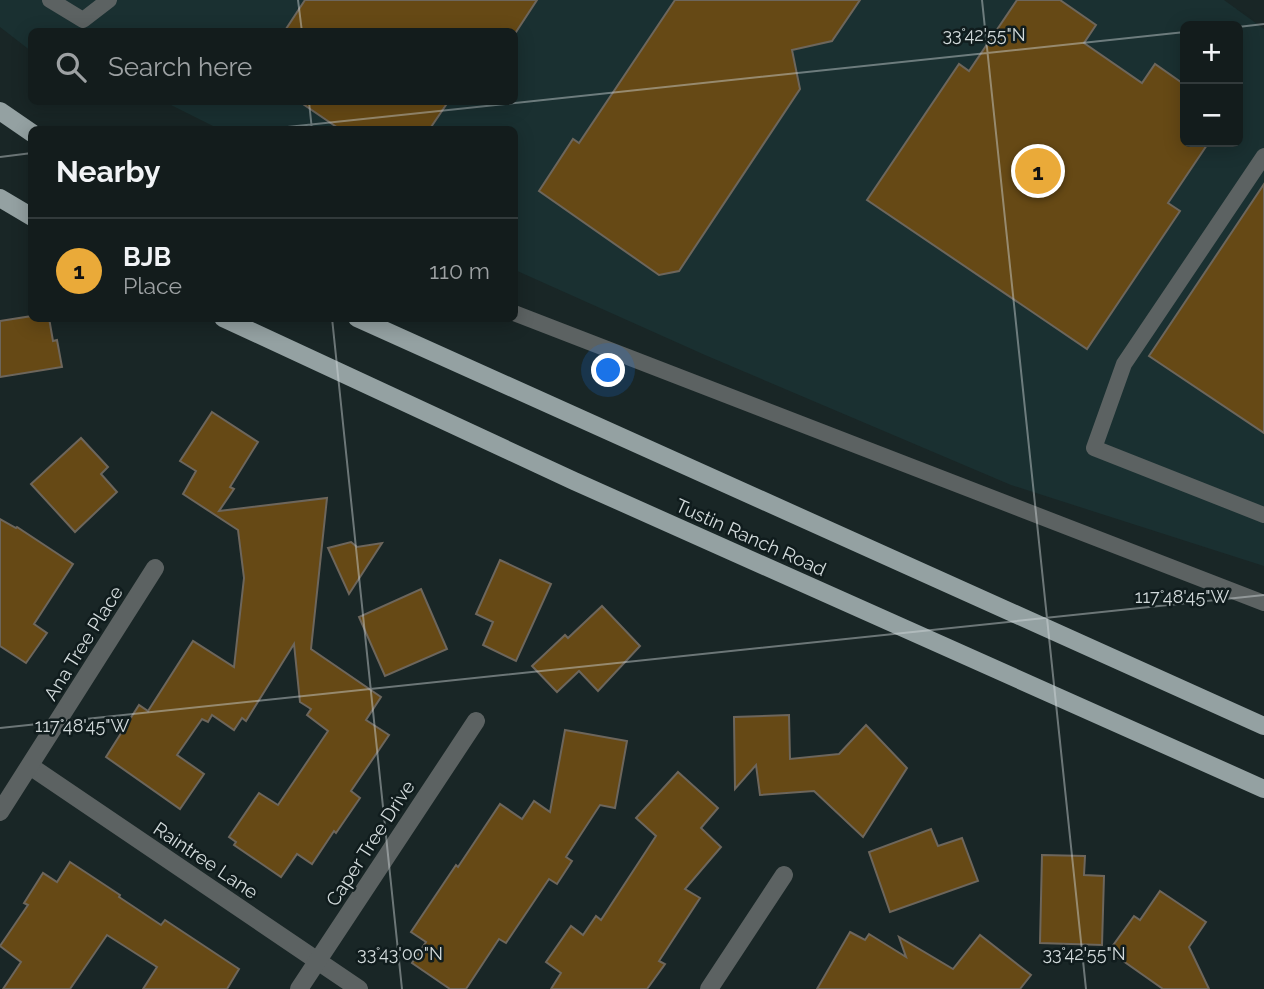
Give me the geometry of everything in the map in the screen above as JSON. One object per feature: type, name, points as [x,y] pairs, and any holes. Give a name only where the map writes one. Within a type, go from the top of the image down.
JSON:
[{"type":"main road","points":[[0,111],[28,130]]},
{"type":"main road","points":[[0,198],[28,214]]},
{"type":"main road","name":"Tustin Ranch Road","points":[[232,322],[586,487],[1264,789]]},
{"type":"main road","name":"Tustin Ranch Road","points":[[380,323],[1264,726]]},
{"type":"street","name":"Ana Tree Place","points":[[0,811],[155,568]]},
{"type":"street","name":"Caper Tree Drive","points":[[299,989],[476,720]]},
{"type":"street","name":"Raintree Lane","points":[[30,766],[359,989]]},
{"type":"street","points":[[709,989],[784,875]]},
{"type":"lane","points":[[50,0],[83,20],[110,0]]},
{"type":"lane","points":[[1264,156],[1124,364],[1094,448],[1264,515]]},
{"type":"lane","points":[[518,315],[1264,603]]},
{"type":"shaded area","points":[[0,0],[1224,0],[1264,29],[1264,566],[1011,485],[705,355],[518,271],[518,126],[213,126],[171,105],[518,105],[518,28],[28,28],[28,49],[0,27]]},
{"type":"building","points":[[305,0],[537,0],[518,29],[287,28]]},
{"type":"building","points":[[675,0],[860,0],[832,41],[792,50],[800,89],[679,271],[659,275],[539,191],[573,139],[579,143]]},
{"type":"building","points":[[1017,0],[1060,0],[1096,25],[1084,43],[1142,83],[1155,64],[1180,82],[1180,147],[1206,147],[1168,203],[1180,211],[1087,349],[867,200],[959,64],[969,71]]},
{"type":"building","points":[[304,105],[446,105],[432,126],[335,126]]},
{"type":"building","points":[[1264,184],[1264,433],[1149,356]]},
{"type":"building","points":[[28,317],[28,322],[50,322],[53,341],[57,340],[62,367],[0,377],[0,321]]},
{"type":"building","points":[[212,412],[258,442],[230,487],[234,489],[219,511],[327,498],[311,649],[381,697],[366,720],[389,735],[351,791],[360,798],[336,833],[334,831],[312,864],[297,854],[281,877],[234,845],[236,842],[229,837],[259,793],[278,805],[328,731],[307,715],[311,709],[300,702],[294,644],[246,721],[242,718],[234,730],[212,715],[208,722],[202,719],[177,755],[204,774],[180,809],[106,757],[139,705],[148,711],[193,641],[234,667],[244,578],[238,530],[183,494],[196,471],[180,461]]},
{"type":"building","points":[[81,438],[108,467],[101,474],[117,492],[75,532],[31,484]]},
{"type":"building","points":[[0,519],[17,527],[73,564],[34,624],[47,633],[26,663],[0,646]]},
{"type":"building","points":[[351,542],[357,547],[382,543],[349,594],[328,548]]},
{"type":"building","points":[[500,560],[551,584],[516,661],[483,645],[493,622],[476,614]]},
{"type":"building","points":[[421,589],[447,649],[385,676],[359,617]]},
{"type":"building","points":[[602,606],[640,646],[598,691],[579,671],[557,692],[532,666],[565,635],[568,638]]},
{"type":"building","points":[[789,715],[790,759],[839,754],[866,725],[907,768],[863,837],[814,791],[760,795],[756,765],[735,789],[734,717]]},
{"type":"building","points":[[565,730],[627,741],[615,808],[600,805],[566,857],[572,861],[557,884],[549,879],[506,943],[499,939],[466,989],[450,989],[412,963],[426,942],[411,932],[500,804],[522,819],[534,801],[550,812]]},
{"type":"building","points":[[678,772],[718,808],[701,828],[721,847],[685,889],[700,898],[659,961],[665,964],[647,989],[551,989],[561,973],[546,962],[571,926],[583,935],[596,916],[601,920],[656,836],[636,818]]},
{"type":"building","points":[[931,829],[938,846],[962,838],[978,881],[890,912],[869,852]]},
{"type":"building","points":[[1042,855],[1085,856],[1084,875],[1104,876],[1102,945],[1040,943]]},
{"type":"building","points":[[70,862],[161,925],[165,920],[239,969],[227,989],[143,989],[157,967],[107,935],[70,989],[3,989],[21,962],[0,946],[28,905],[24,903],[43,873],[57,882]]},
{"type":"building","points":[[1160,891],[1206,922],[1189,947],[1209,989],[1163,989],[1109,951],[1134,916],[1140,920]]},
{"type":"building","points":[[850,932],[865,940],[869,934],[906,957],[899,937],[953,969],[980,935],[1031,975],[1020,989],[817,989]]},
{"type":"place","name":"BJB","points":[[1038,171]]}]
